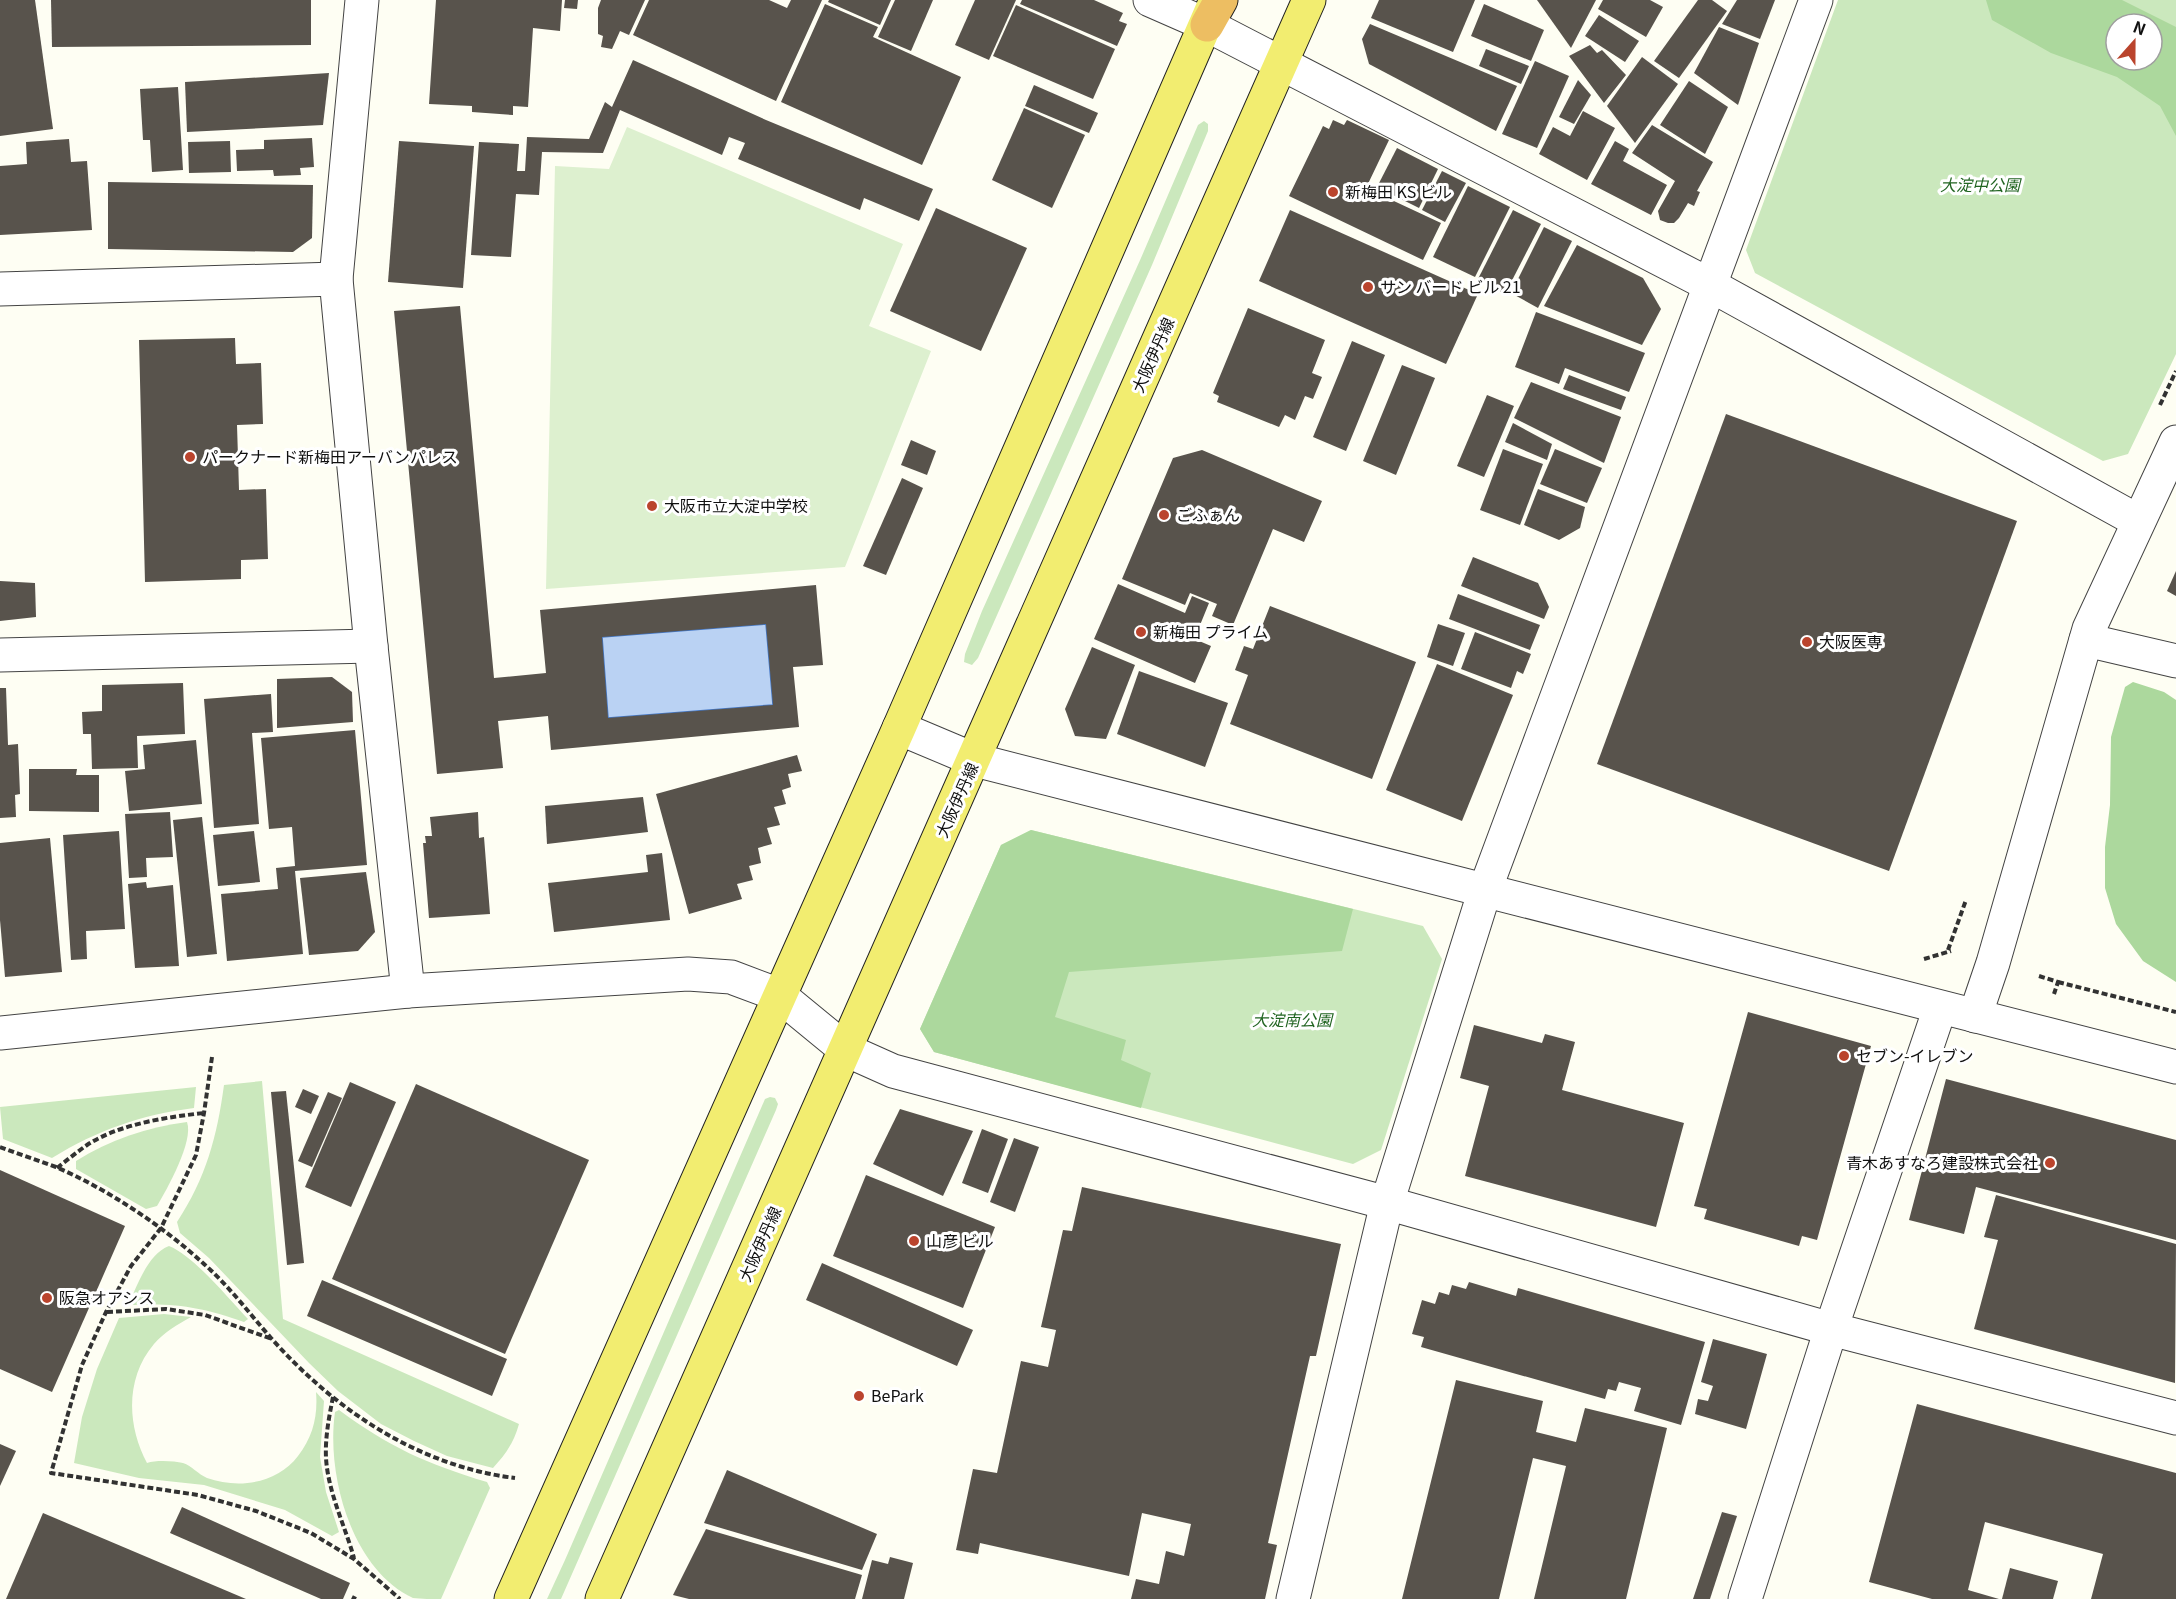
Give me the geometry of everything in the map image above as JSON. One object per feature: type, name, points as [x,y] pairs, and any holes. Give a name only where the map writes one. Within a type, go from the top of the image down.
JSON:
[{"type":"main road","name":"大阪伊丹線","points":[[602,1599],[975,760],[1309,0]]},
{"type":"main road","points":[[510,1599],[899,728],[1215,8]]},
{"type":"street","points":[[362,0],[336,279],[371,646],[408,991]]},
{"type":"street","points":[[1150,0],[1215,8],[1282,63],[1710,285],[2138,521]]},
{"type":"street","points":[[1293,1599],[1387,1203],[1485,890],[1816,0]]},
{"type":"street","points":[[0,289],[336,279]]},
{"type":"street","points":[[1974,1016],[1993,963],[2089,629],[2176,442]]},
{"type":"street","points":[[2086,640],[2176,661]]},
{"type":"street","points":[[0,655],[371,646]]},
{"type":"street","points":[[899,728],[975,760],[2176,1067]]},
{"type":"street","points":[[0,1033],[408,991],[688,974],[731,977],[779,995],[846,1050],[893,1071],[1387,1203],[1831,1329],[2176,1418]]},
{"type":"street","points":[[1745,1599],[1831,1329],[1940,1008]]},
{"type":"path","points":[[1921,959],[1932,958],[1948,950],[1956,952]]},
{"type":"path","points":[[2039,976],[2176,1012]]},
{"type":"path","points":[[2053,995],[2058,982]]},
{"type":"path","points":[[212,1057],[196,1155],[161,1228],[131,1266],[106,1312],[82,1365],[51,1473],[198,1494],[256,1511],[311,1533],[354,1559],[400,1599]]},
{"type":"path","points":[[57,1168],[88,1144],[127,1128],[166,1117],[204,1113]]},
{"type":"path","points":[[0,1147],[57,1168],[105,1193],[161,1228],[204,1264],[238,1298],[272,1339],[333,1397],[376,1428],[413,1449],[447,1463],[484,1474],[515,1478]]},
{"type":"path","points":[[106,1312],[166,1309],[195,1313],[272,1339]]},
{"type":"path","points":[[333,1397],[328,1424],[326,1459],[333,1491],[354,1559]]},
{"type":"green space","name":"大淀中公園","points":[[1838,0],[2176,0],[2176,354],[2128,454],[2103,461],[1755,273],[1746,250]]},
{"type":"green space","points":[[1986,0],[2122,0],[2146,12],[2104,12],[2104,72],[2164,72],[2164,21],[2176,27],[2176,136],[2160,106],[2117,77],[2051,53],[1992,20]]},
{"type":"green space","points":[[1204,121],[1208,124],[1208,131],[1152,265],[978,658],[972,665],[964,662],[982,611],[1141,258],[1198,125]]},
{"type":"green space","points":[[627,127],[903,244],[869,326],[931,351],[845,567],[546,589],[555,166],[609,169]]},
{"type":"green space","points":[[2133,682],[2164,692],[2176,700],[2176,982],[2143,961],[2116,924],[2105,888],[2111,737],[2125,687]]},
{"type":"green space","name":"大淀南公園","points":[[1031,830],[1423,926],[1442,959],[1381,1150],[1353,1164],[934,1052],[920,1029],[1001,845]]},
{"type":"green space","points":[[1031,830],[1353,909],[1342,951],[1069,972],[1055,1017],[1126,1040],[1121,1060],[1151,1073],[1141,1108],[934,1052],[920,1029],[1001,845]]},
{"type":"green space","points":[[262,1081],[283,1319],[519,1424],[509,1448],[493,1468],[447,1456],[381,1424],[338,1391],[209,1258],[180,1233],[177,1222],[196,1189],[214,1140],[224,1085]]},
{"type":"green space","points":[[196,1087],[194,1108],[120,1125],[86,1139],[52,1158],[3,1139],[0,1107]]},
{"type":"green space","points":[[775,1098],[778,1104],[776,1110],[561,1599],[547,1599],[765,1099]]},
{"type":"green space","points":[[187,1122],[187,1141],[173,1177],[157,1206],[146,1209],[76,1169],[76,1161],[115,1141],[158,1127]]},
{"type":"green space","points":[[169,1246],[200,1268],[248,1319],[244,1322],[190,1308],[129,1303],[149,1263]]},
{"type":"green space","points":[[164,1314],[191,1317],[171,1329],[154,1344],[138,1372],[132,1402],[133,1418],[140,1449],[147,1463],[165,1461],[183,1463],[207,1478],[231,1483],[256,1482],[268,1478],[279,1473],[298,1456],[311,1434],[315,1418],[316,1392],[324,1401],[320,1457],[326,1492],[339,1532],[332,1536],[285,1510],[204,1485],[139,1478],[74,1463],[82,1417],[97,1369],[119,1318]]},
{"type":"green space","points":[[339,1410],[409,1453],[487,1482],[490,1488],[441,1599],[413,1598],[391,1584],[373,1565],[359,1543],[347,1517],[339,1490],[333,1437],[335,1412]]},
{"type":"water","points":[[766,624],[773,705],[608,718],[602,637]]},
{"type":"building","points":[[0,0],[35,0],[53,129],[0,136]]},
{"type":"building","points":[[51,0],[311,0],[311,45],[52,47]]},
{"type":"building","points":[[436,0],[562,0],[560,31],[533,28],[528,107],[513,106],[513,115],[472,112],[472,106],[429,104]]},
{"type":"building","points":[[565,0],[578,0],[577,9],[564,8]]},
{"type":"building","points":[[601,0],[645,0],[629,35],[620,31],[612,49],[601,47],[603,36],[598,34],[598,8]]},
{"type":"building","points":[[649,0],[769,0],[787,8],[791,0],[822,0],[776,101],[633,35]]},
{"type":"building","points":[[829,0],[891,0],[880,25],[828,2]]},
{"type":"building","points":[[895,0],[933,0],[911,51],[878,37]]},
{"type":"building","points":[[975,0],[1016,0],[989,60],[955,45]]},
{"type":"building","points":[[1022,0],[1094,0],[1123,13],[1119,21],[1127,24],[1117,46],[1020,4]]},
{"type":"building","points":[[1379,0],[1475,0],[1453,52],[1371,18]]},
{"type":"building","points":[[1537,0],[1596,0],[1571,48]]},
{"type":"building","points":[[1603,0],[1650,0],[1663,7],[1646,37],[1598,9]]},
{"type":"building","points":[[1698,0],[1712,0],[1727,11],[1679,78],[1654,61]]},
{"type":"building","points":[[1737,0],[1775,0],[1760,39],[1722,24]]},
{"type":"building","points":[[825,4],[878,27],[873,37],[961,77],[922,165],[781,102]]},
{"type":"building","points":[[1484,4],[1544,30],[1531,61],[1471,36]]},
{"type":"building","points":[[1016,5],[1115,49],[1093,99],[993,56]]},
{"type":"building","points":[[1599,15],[1639,41],[1625,62],[1585,36]]},
{"type":"building","points":[[1370,24],[1517,86],[1496,131],[1369,64],[1362,39]]},
{"type":"building","points":[[1719,27],[1759,43],[1738,105],[1694,73]]},
{"type":"building","points":[[1590,45],[1597,53],[1602,50],[1626,75],[1604,103],[1569,56]]},
{"type":"building","points":[[1486,49],[1529,66],[1521,84],[1479,66]]},
{"type":"building","points":[[1642,57],[1678,84],[1635,143],[1607,106]]},
{"type":"building","points":[[633,60],[766,120],[933,189],[919,221],[864,198],[860,210],[738,159],[745,143],[729,137],[722,155],[620,110],[603,153],[542,152],[539,195],[516,194],[511,257],[471,255],[479,142],[519,144],[517,171],[525,171],[527,137],[589,139],[605,102],[612,107]]},
{"type":"building","points":[[1535,61],[1569,76],[1537,148],[1502,134]]},
{"type":"building","points":[[329,73],[323,125],[187,132],[185,82]]},
{"type":"building","points":[[1578,80],[1591,95],[1574,124],[1559,117]]},
{"type":"building","points":[[1689,81],[1728,107],[1705,154],[1660,125]]},
{"type":"building","points":[[1034,85],[1098,113],[1089,133],[1025,106]]},
{"type":"building","points":[[178,87],[183,170],[152,172],[150,140],[143,140],[140,89]]},
{"type":"building","points":[[1024,108],[1085,135],[1052,208],[992,180]]},
{"type":"building","points":[[1583,111],[1615,128],[1587,180],[1539,154],[1553,127],[1570,136]]},
{"type":"building","name":"新梅田 KS ビル","points":[[1333,120],[1344,125],[1347,120],[1389,140],[1366,188],[1441,223],[1423,260],[1289,196],[1323,126],[1329,129]]},
{"type":"building","points":[[1652,125],[1713,162],[1697,191],[1700,192],[1694,206],[1688,203],[1674,223],[1660,220],[1658,211],[1675,181],[1632,153]]},
{"type":"building","points":[[312,138],[314,167],[300,168],[301,175],[274,176],[273,170],[237,171],[236,150],[264,149],[264,140]]},
{"type":"building","points":[[69,139],[71,162],[87,161],[92,230],[0,235],[0,166],[27,164],[26,142]]},
{"type":"building","points":[[230,141],[231,172],[189,173],[188,142]]},
{"type":"building","points":[[399,141],[474,146],[463,288],[388,282]]},
{"type":"building","points":[[1615,141],[1629,149],[1623,161],[1667,185],[1651,215],[1591,184]]},
{"type":"building","points":[[1397,148],[1438,169],[1419,208],[1377,187]]},
{"type":"building","points":[[1442,171],[1466,183],[1445,222],[1422,210]]},
{"type":"building","points":[[108,182],[313,185],[312,238],[293,252],[108,249]]},
{"type":"building","points":[[1468,186],[1510,207],[1475,277],[1433,257]]},
{"type":"building","points":[[936,208],[1027,248],[981,351],[890,311]]},
{"type":"building","name":"サン バード ビル 21","points":[[1290,210],[1478,294],[1446,364],[1259,281]]},
{"type":"building","points":[[1513,210],[1541,224],[1505,294],[1478,279]]},
{"type":"building","points":[[1544,227],[1572,241],[1538,308],[1511,293]]},
{"type":"building","points":[[1577,245],[1643,278],[1661,309],[1642,345],[1544,306]]},
{"type":"building","points":[[460,306],[494,678],[546,673],[540,610],[816,585],[823,665],[793,667],[799,727],[551,750],[548,716],[498,721],[503,768],[437,774],[394,311]],"holes":[[[766,624],[773,705],[608,718],[602,637]]]},
{"type":"building","points":[[1248,308],[1325,340],[1312,373],[1322,377],[1313,399],[1305,396],[1295,420],[1285,415],[1279,427],[1217,402],[1219,396],[1213,393]]},
{"type":"building","points":[[1536,312],[1645,353],[1629,392],[1565,368],[1559,384],[1515,367]]},
{"type":"building","name":"パークナード新梅田アーバンパレス","points":[[235,338],[236,364],[261,363],[263,424],[237,425],[239,490],[266,489],[268,559],[241,560],[241,579],[145,582],[139,340]]},
{"type":"building","points":[[1352,341],[1385,355],[1346,451],[1313,437]]},
{"type":"building","points":[[1402,365],[1435,378],[1396,475],[1363,461]]},
{"type":"building","points":[[1569,375],[1626,397],[1621,410],[1563,389]]},
{"type":"building","points":[[1531,382],[1621,417],[1604,463],[1514,418]]},
{"type":"building","points":[[1487,395],[1514,406],[1484,477],[1457,466]]},
{"type":"building","name":"大阪医専","points":[[1726,414],[2017,521],[1889,871],[1597,764]]},
{"type":"building","points":[[1513,423],[1552,444],[1547,460],[1505,442]]},
{"type":"building","points":[[911,440],[936,451],[927,475],[901,465]]},
{"type":"building","points":[[1503,449],[1543,464],[1520,525],[1480,510]]},
{"type":"building","points":[[1555,449],[1602,468],[1587,503],[1540,484]]},
{"type":"building","points":[[1202,450],[1322,501],[1304,542],[1273,529],[1233,625],[1212,616],[1217,604],[1190,593],[1185,605],[1122,579],[1173,458]]},
{"type":"building","points":[[902,478],[923,488],[886,575],[863,566]]},
{"type":"building","points":[[1538,489],[1585,507],[1580,528],[1559,540],[1524,525]]},
{"type":"building","points":[[1473,557],[1538,583],[1549,607],[1544,619],[1461,586]]},
{"type":"building","points":[[2176,571],[2176,596],[2167,591]]},
{"type":"building","points":[[0,581],[35,583],[36,617],[0,621]]},
{"type":"building","name":"新梅田 プライム","points":[[1118,584],[1185,613],[1192,596],[1209,603],[1198,630],[1188,626],[1185,635],[1211,646],[1195,683],[1094,639]]},
{"type":"building","points":[[1458,594],[1540,625],[1530,650],[1449,619]]},
{"type":"building","points":[[1270,606],[1416,662],[1372,779],[1230,724],[1248,675],[1235,670],[1244,646],[1253,649]]},
{"type":"building","points":[[1438,624],[1465,633],[1453,666],[1427,657]]},
{"type":"building","points":[[1475,632],[1531,654],[1523,674],[1517,671],[1511,688],[1461,669]]},
{"type":"building","points":[[1092,647],[1135,665],[1106,739],[1075,736],[1065,709]]},
{"type":"building","points":[[1437,664],[1513,695],[1462,821],[1386,790]]},
{"type":"building","points":[[1139,671],[1228,703],[1205,767],[1117,734]]},
{"type":"building","points":[[332,677],[352,692],[353,722],[277,728],[277,679]]},
{"type":"building","points":[[183,683],[185,734],[137,736],[138,768],[92,769],[91,734],[83,734],[82,712],[102,711],[102,685]]},
{"type":"building","points":[[0,688],[6,688],[8,745],[18,744],[20,794],[15,795],[16,817],[0,818]]},
{"type":"building","points":[[271,694],[273,732],[252,733],[259,824],[214,828],[204,699]]},
{"type":"building","points":[[355,730],[367,865],[295,871],[303,954],[227,961],[221,894],[278,889],[276,868],[295,866],[292,827],[269,829],[261,738]]},
{"type":"building","points":[[196,740],[202,804],[129,811],[125,771],[145,769],[143,745]]},
{"type":"building","points":[[797,755],[802,771],[788,774],[791,787],[782,790],[786,804],[774,807],[780,825],[767,828],[772,844],[758,848],[761,863],[749,866],[753,880],[737,884],[742,899],[689,914],[656,794]]},
{"type":"building","points":[[29,769],[77,769],[76,775],[99,775],[99,812],[29,811]]},
{"type":"building","points":[[643,797],[648,832],[547,844],[545,806]]},
{"type":"building","points":[[170,812],[173,857],[146,858],[147,877],[129,878],[125,814]]},
{"type":"building","points":[[478,812],[479,838],[484,837],[490,914],[429,918],[423,843],[426,843],[425,836],[432,836],[430,817]]},
{"type":"building","points":[[202,817],[217,954],[187,957],[173,820]]},
{"type":"building","points":[[119,831],[125,929],[86,931],[87,959],[71,960],[63,835]]},
{"type":"building","points":[[254,831],[260,882],[218,886],[213,835]]},
{"type":"building","points":[[50,838],[62,972],[5,977],[0,920],[0,843]]},
{"type":"building","points":[[662,853],[670,920],[554,932],[548,883],[648,872],[646,855]]},
{"type":"building","points":[[366,872],[375,932],[358,951],[309,955],[300,878]]},
{"type":"building","points":[[146,882],[147,888],[173,885],[179,966],[135,968],[128,884]]},
{"type":"building","points":[[1748,1012],[1871,1046],[1817,1240],[1802,1236],[1799,1246],[1704,1219],[1707,1209],[1694,1206]]},
{"type":"building","points":[[1474,1025],[1542,1043],[1545,1034],[1575,1042],[1562,1090],[1684,1123],[1656,1227],[1465,1176],[1489,1086],[1460,1078]]},
{"type":"building","name":"青木あすなろ建設株式会社","points":[[1946,1079],[2176,1140],[2176,1240],[1976,1187],[1964,1234],[1909,1220]]},
{"type":"building","points":[[350,1082],[396,1102],[351,1207],[305,1187]]},
{"type":"building","points":[[416,1084],[589,1160],[505,1354],[332,1279]]},
{"type":"building","points":[[303,1089],[319,1096],[311,1114],[295,1107]]},
{"type":"building","points":[[286,1091],[304,1263],[287,1265],[271,1092]]},
{"type":"building","points":[[328,1092],[342,1098],[312,1167],[298,1161]]},
{"type":"building","points":[[900,1109],[973,1131],[943,1196],[873,1164]]},
{"type":"building","points":[[982,1129],[1008,1139],[988,1193],[962,1183]]},
{"type":"building","points":[[1014,1138],[1039,1147],[1015,1212],[990,1202]]},
{"type":"building","name":"阪急オアシス","points":[[0,1170],[125,1226],[52,1392],[0,1369]]},
{"type":"building","name":"山彦 ビル","points":[[866,1175],[995,1227],[963,1308],[833,1256]]},
{"type":"building","points":[[1082,1187],[1341,1244],[1316,1356],[1310,1356],[1268,1543],[1277,1545],[1265,1599],[1131,1599],[1136,1579],[1159,1584],[1166,1551],[1184,1556],[1191,1524],[1142,1513],[1129,1576],[980,1543],[978,1554],[956,1550],[973,1469],[997,1473],[1021,1361],[1048,1367],[1056,1330],[1041,1327],[1063,1230],[1072,1231]]},
{"type":"building","points":[[1996,1195],[2176,1244],[2175,1383],[1974,1329],[1998,1240],[1984,1237]]},
{"type":"building","points":[[822,1263],[973,1330],[957,1366],[806,1300]]},
{"type":"building","points":[[322,1280],[507,1359],[492,1396],[307,1316]]},
{"type":"building","points":[[1469,1282],[1516,1296],[1518,1288],[1705,1342],[1681,1425],[1634,1411],[1641,1388],[1619,1382],[1616,1391],[1608,1389],[1605,1399],[1421,1347],[1424,1337],[1412,1334],[1422,1300],[1435,1304],[1439,1292],[1449,1295],[1452,1285],[1466,1289]]},
{"type":"building","points":[[1713,1339],[1767,1354],[1746,1429],[1695,1414],[1698,1399],[1708,1401],[1713,1386],[1701,1382]]},
{"type":"building","points":[[1456,1380],[1543,1401],[1536,1432],[1576,1442],[1585,1408],[1667,1428],[1626,1599],[1534,1599],[1566,1466],[1533,1458],[1499,1599],[1402,1599]]},
{"type":"building","points":[[1917,1404],[2176,1473],[2176,1599],[2091,1599],[2103,1554],[1985,1522],[1968,1590],[1999,1599],[1932,1599],[1869,1582]]},
{"type":"building","points":[[0,1444],[16,1451],[0,1486]]},
{"type":"building","points":[[727,1470],[877,1534],[862,1570],[704,1523]]},
{"type":"building","points":[[182,1507],[350,1583],[343,1599],[321,1599],[170,1533]]},
{"type":"building","points":[[1722,1512],[1737,1516],[1710,1599],[1693,1599]]},
{"type":"building","points":[[43,1513],[246,1599],[6,1599]]},
{"type":"building","points":[[706,1529],[862,1575],[855,1599],[689,1599],[673,1595]]},
{"type":"building","points":[[890,1557],[913,1563],[904,1599],[862,1599],[872,1560],[888,1564]]},
{"type":"building","points":[[2010,1568],[2058,1581],[2053,1599],[2002,1599]]},
{"type":"place","name":"新梅田 KS ビル","points":[[1333,192]]},
{"type":"place","name":"サン バード ビル 21","points":[[1368,287]]},
{"type":"place","name":"パークナード新梅田アーバンパレス","points":[[190,457]]},
{"type":"place","name":"大阪市立大淀中学校","points":[[652,506]]},
{"type":"place","name":"ごふぁん","points":[[1164,515]]},
{"type":"place","name":"新梅田 プライム","points":[[1141,632]]},
{"type":"place","name":"大阪医専","points":[[1807,642]]},
{"type":"place","name":"セブン-イレブン","points":[[1844,1056]]},
{"type":"place","name":"青木あすなろ建設株式会社","points":[[2050,1163]]},
{"type":"place","name":"山彦 ビル","points":[[914,1241]]},
{"type":"place","name":"阪急オアシス","points":[[47,1298]]},
{"type":"place","name":"BePark","points":[[859,1396]]}]
